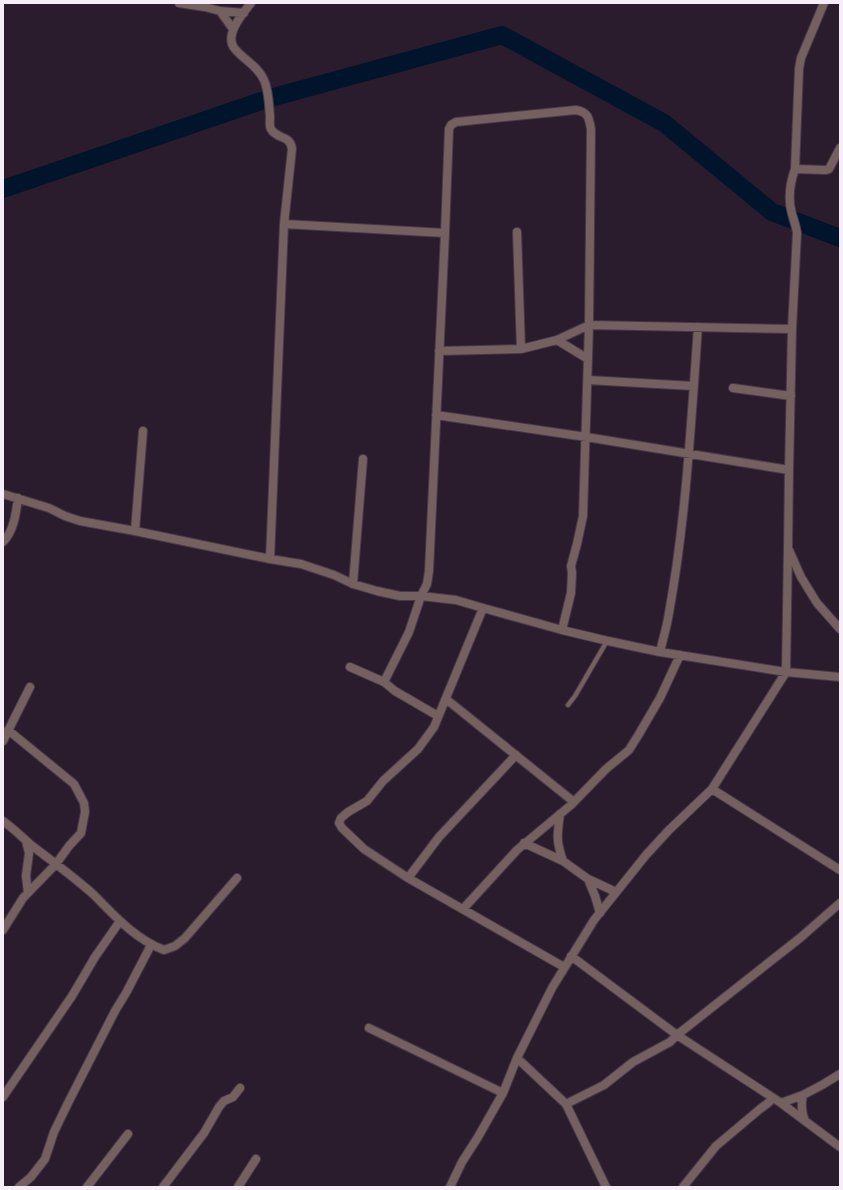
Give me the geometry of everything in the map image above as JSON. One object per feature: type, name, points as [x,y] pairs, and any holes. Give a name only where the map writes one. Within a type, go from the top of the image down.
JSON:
[{"type":"street","points":[[179,3],[220,11],[244,12]]},
{"type":"street","points":[[252,3],[233,29],[232,41],[234,48],[253,64],[264,81],[268,94],[270,128],[278,136],[289,140],[291,144],[292,156],[284,224],[270,559]]},
{"type":"street","points":[[450,1187],[462,1162],[503,1093],[517,1058],[552,988],[571,956],[600,913],[646,855],[712,788],[786,672],[792,329],[797,233],[791,209],[790,193],[792,176],[795,169],[799,69],[801,58],[824,3]]},
{"type":"street","points":[[220,11],[233,29]]},
{"type":"street","points":[[384,682],[409,632],[421,596],[427,584],[429,571],[446,233],[449,129],[451,125],[462,121],[576,110],[582,111],[589,118],[592,129],[588,380],[583,516],[571,566],[571,593],[562,630]]},
{"type":"street","points":[[795,169],[830,169],[840,148]]},
{"type":"street","points":[[284,224],[446,233]]},
{"type":"street","points":[[517,232],[521,349]]},
{"type":"street","points":[[439,351],[521,349],[557,340],[589,325],[792,329]]},
{"type":"street","points":[[660,652],[669,615],[679,550],[698,327]]},
{"type":"street","points":[[557,340],[588,359]]},
{"type":"street","points":[[588,380],[693,386]]},
{"type":"street","points":[[733,388],[791,396]]},
{"type":"street","points":[[436,415],[586,436],[789,470]]},
{"type":"street","points":[[135,531],[143,430]]},
{"type":"street","points":[[354,584],[364,459]]},
{"type":"street","points":[[3,494],[50,508],[65,516],[80,521],[301,564],[377,591],[400,596],[421,596],[456,600],[562,630],[660,652],[786,672],[840,677]]},
{"type":"street","points":[[3,542],[11,529],[16,515],[18,498]]},
{"type":"street","points":[[788,548],[801,577],[817,603],[840,629]]},
{"type":"street","points":[[483,608],[434,727],[418,749],[382,781],[367,801],[348,812],[341,818],[339,823],[342,828],[364,849],[408,878],[564,967]]},
{"type":"street","points":[[462,909],[524,843],[574,802],[606,769],[629,750],[660,698],[680,655]]},
{"type":"street","points":[[350,667],[384,682],[395,691],[438,716]]},
{"type":"street","points":[[3,741],[30,687]]},
{"type":"street","points":[[446,699],[574,802]]},
{"type":"street","points":[[3,930],[23,898],[56,864],[81,833],[85,812],[84,803],[74,784],[8,730]]},
{"type":"street","points":[[408,878],[440,837],[516,755]]},
{"type":"street","points":[[712,788],[840,870]]},
{"type":"street","points":[[560,814],[557,835],[558,846],[563,861]]},
{"type":"street","points":[[3,821],[93,895],[120,921],[151,945],[164,950],[175,946],[185,938],[237,878]]},
{"type":"street","points":[[26,841],[29,853],[26,876],[28,893]]},
{"type":"street","points":[[524,843],[563,861],[588,879],[616,892]]},
{"type":"street","points":[[588,879],[600,913]]},
{"type":"street","points":[[566,1104],[604,1085],[633,1062],[670,1042],[800,938],[840,903]]},
{"type":"street","points":[[3,1097],[68,1002],[95,957],[120,921]]},
{"type":"street","points":[[19,1187],[31,1177],[45,1159],[54,1132],[68,1103],[151,945]]},
{"type":"street","points":[[571,956],[677,1035],[781,1103],[840,1146]]},
{"type":"street","points":[[368,1028],[503,1093]]},
{"type":"street","points":[[517,1058],[566,1104],[606,1187]]},
{"type":"street","points":[[781,1103],[803,1095],[840,1074]]},
{"type":"street","points":[[163,1187],[204,1133],[219,1107],[224,1101],[232,1097],[240,1088]]},
{"type":"street","points":[[803,1095],[801,1105],[802,1115],[805,1121]]},
{"type":"street","points":[[683,1187],[716,1146],[773,1098]]},
{"type":"street","points":[[87,1187],[128,1134]]},
{"type":"street","points":[[238,1187],[256,1158]]},
{"type":"lane","points":[[568,705],[608,641]]},
{"type":"waterway","points":[[3,189],[270,98],[502,35],[664,123],[772,212],[840,238]]}]
